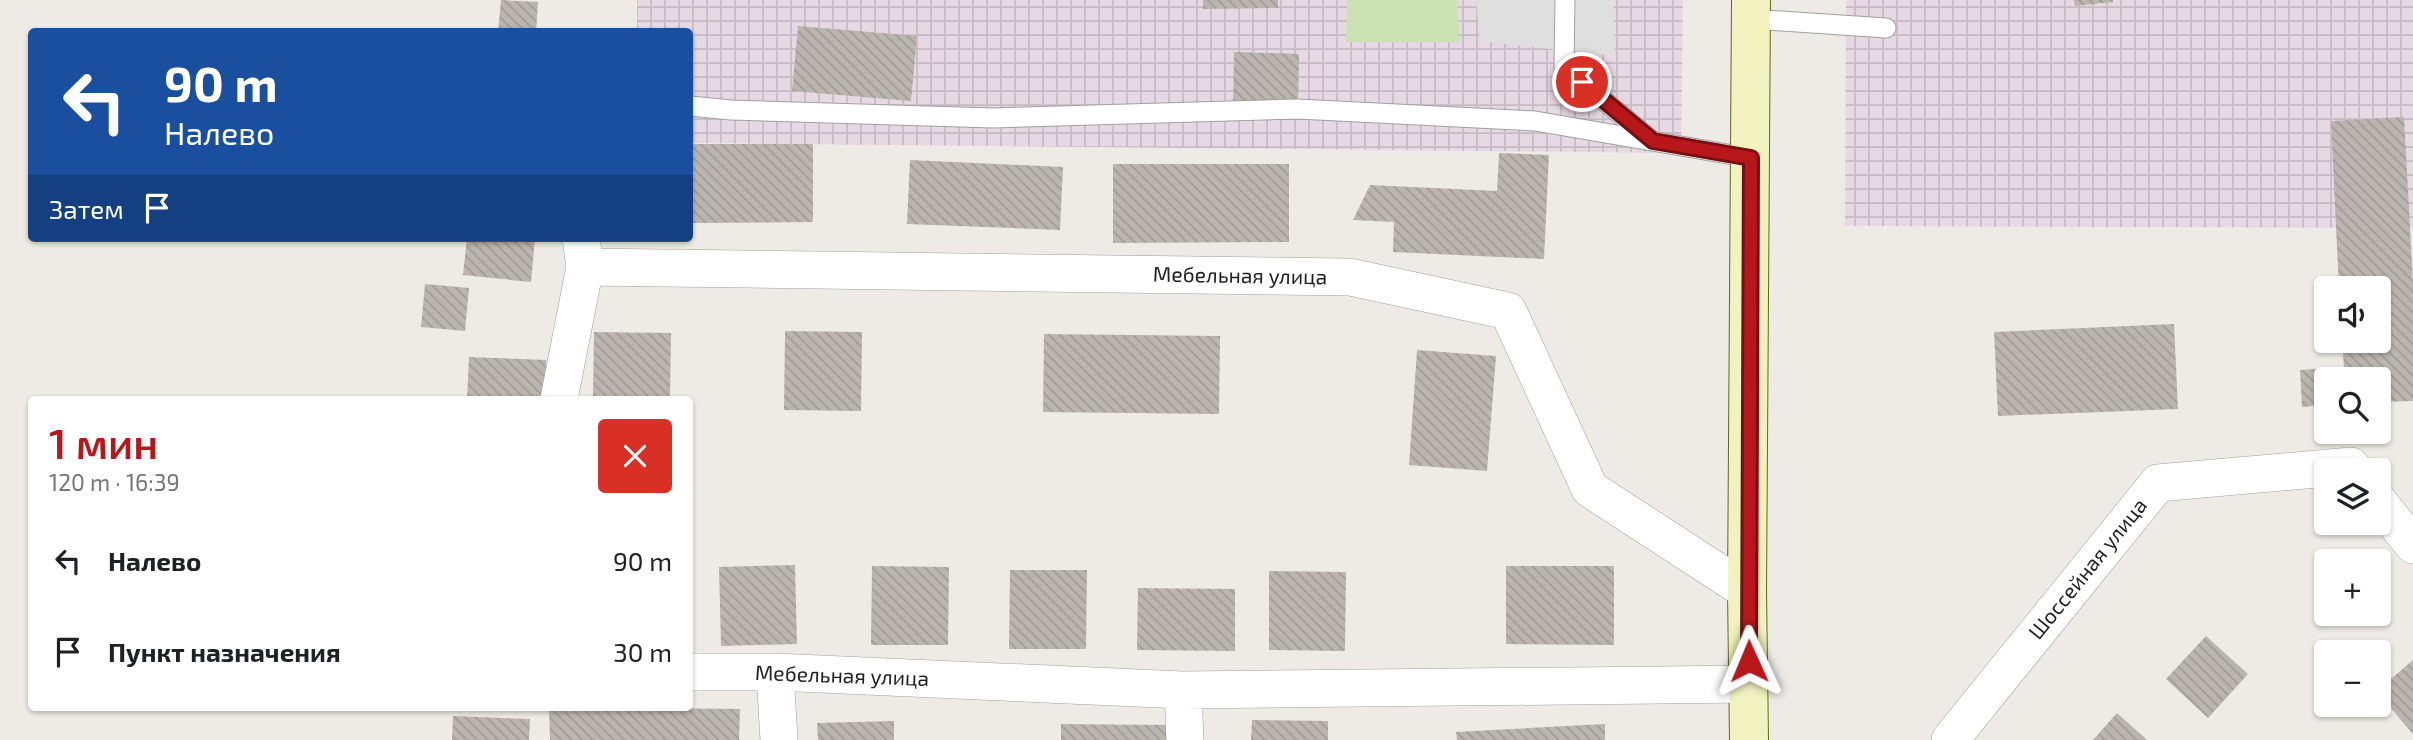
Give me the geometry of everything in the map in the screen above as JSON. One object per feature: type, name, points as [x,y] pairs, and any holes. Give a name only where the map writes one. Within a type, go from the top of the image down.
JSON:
[{"type":"main road","points":[[1749,740],[1747,591],[1751,9]]},
{"type":"street","name":"Мебельная улица","points":[[559,396],[583,253],[1350,277],[1508,311],[1590,489],[1747,591]]},
{"type":"street","name":"Шоссейная улица","points":[[1950,740],[2158,483],[2314,471]]},
{"type":"street","points":[[2391,517],[2413,545]]},
{"type":"street","name":"Мебельная улица","points":[[693,672],[775,672],[1183,690],[1749,684]]},
{"type":"street","points":[[775,672],[779,740]]},
{"type":"street","points":[[1183,690],[1185,740]]},
{"type":"lane","points":[[1564,0],[1564,67],[1653,141]]},
{"type":"lane","points":[[1751,9],[1886,28]]},
{"type":"lane","points":[[693,106],[731,110],[993,118],[1298,109],[1535,121],[1751,158]]},
{"type":"shaded area","points":[[637,0],[1683,0],[1681,153],[693,143],[693,28],[637,28]]},
{"type":"shaded area","points":[[1476,0],[1614,0],[1615,56],[1480,41]]},
{"type":"shaded area","points":[[1846,0],[2413,0],[2413,228],[1845,226]]},
{"type":"green space","points":[[1347,0],[1457,0],[1460,42],[1346,42]]},
{"type":"building","points":[[501,0],[538,2],[536,28],[498,28]]},
{"type":"building","points":[[1203,0],[1278,0],[1278,8],[1203,9]]},
{"type":"building","points":[[2074,0],[2113,0],[2113,2],[2075,6]]},
{"type":"building","points":[[798,26],[917,36],[911,101],[792,91]]},
{"type":"building","points":[[1234,52],[1299,54],[1298,109],[1233,107]]},
{"type":"building","points":[[2404,117],[2413,282],[2413,401],[2391,402],[2391,367],[2344,367],[2343,353],[2391,353],[2391,276],[2338,276],[2331,121]]},
{"type":"building","points":[[693,144],[813,144],[813,222],[693,223]]},
{"type":"building","points":[[1499,153],[1549,155],[1544,259],[1393,252],[1394,222],[1353,220],[1370,185],[1497,191]]},
{"type":"building","points":[[910,160],[1063,167],[1060,230],[907,224]]},
{"type":"building","points":[[1113,164],[1289,164],[1289,242],[1113,243]]},
{"type":"building","points":[[467,242],[535,242],[531,282],[463,275]]},
{"type":"building","points":[[425,284],[469,288],[465,331],[421,327]]},
{"type":"building","points":[[2174,324],[2178,409],[1998,416],[1994,332]]},
{"type":"building","points":[[785,331],[862,332],[861,411],[784,410]]},
{"type":"building","points":[[594,332],[671,333],[670,396],[593,396]]},
{"type":"building","points":[[1044,334],[1220,336],[1219,414],[1043,412]]},
{"type":"building","points":[[1417,350],[1496,356],[1487,471],[1409,465]]},
{"type":"building","points":[[469,357],[546,360],[545,396],[467,396]]},
{"type":"building","points":[[2314,369],[2314,406],[2302,407],[2300,370]]},
{"type":"building","points":[[795,565],[797,644],[721,646],[719,567]]},
{"type":"building","points":[[872,566],[949,567],[948,645],[871,645]]},
{"type":"building","points":[[1506,566],[1614,566],[1614,645],[1506,644]]},
{"type":"building","points":[[1010,570],[1087,570],[1086,649],[1009,649]]},
{"type":"building","points":[[1269,571],[1346,572],[1345,651],[1269,650]]},
{"type":"building","points":[[1138,588],[1235,589],[1235,651],[1137,650]]},
{"type":"building","points":[[2206,636],[2248,674],[2208,718],[2166,679]]},
{"type":"building","points":[[2413,660],[2413,734],[2391,708],[2391,679]]},
{"type":"building","points":[[740,709],[739,740],[550,740],[549,711]]},
{"type":"building","points":[[2117,713],[2147,740],[2093,740]]},
{"type":"building","points":[[453,716],[530,719],[529,740],[452,740]]},
{"type":"building","points":[[1252,720],[1328,721],[1328,740],[1251,740]]},
{"type":"building","points":[[894,721],[894,740],[818,740],[817,723]]},
{"type":"building","points":[[1061,724],[1166,725],[1166,740],[1061,740]]},
{"type":"building","points":[[1605,724],[1605,740],[1457,740],[1456,732]]},
{"type":"route","points":[[1582,82],[1653,141],[1751,158],[1747,591],[1749,661]]}]
